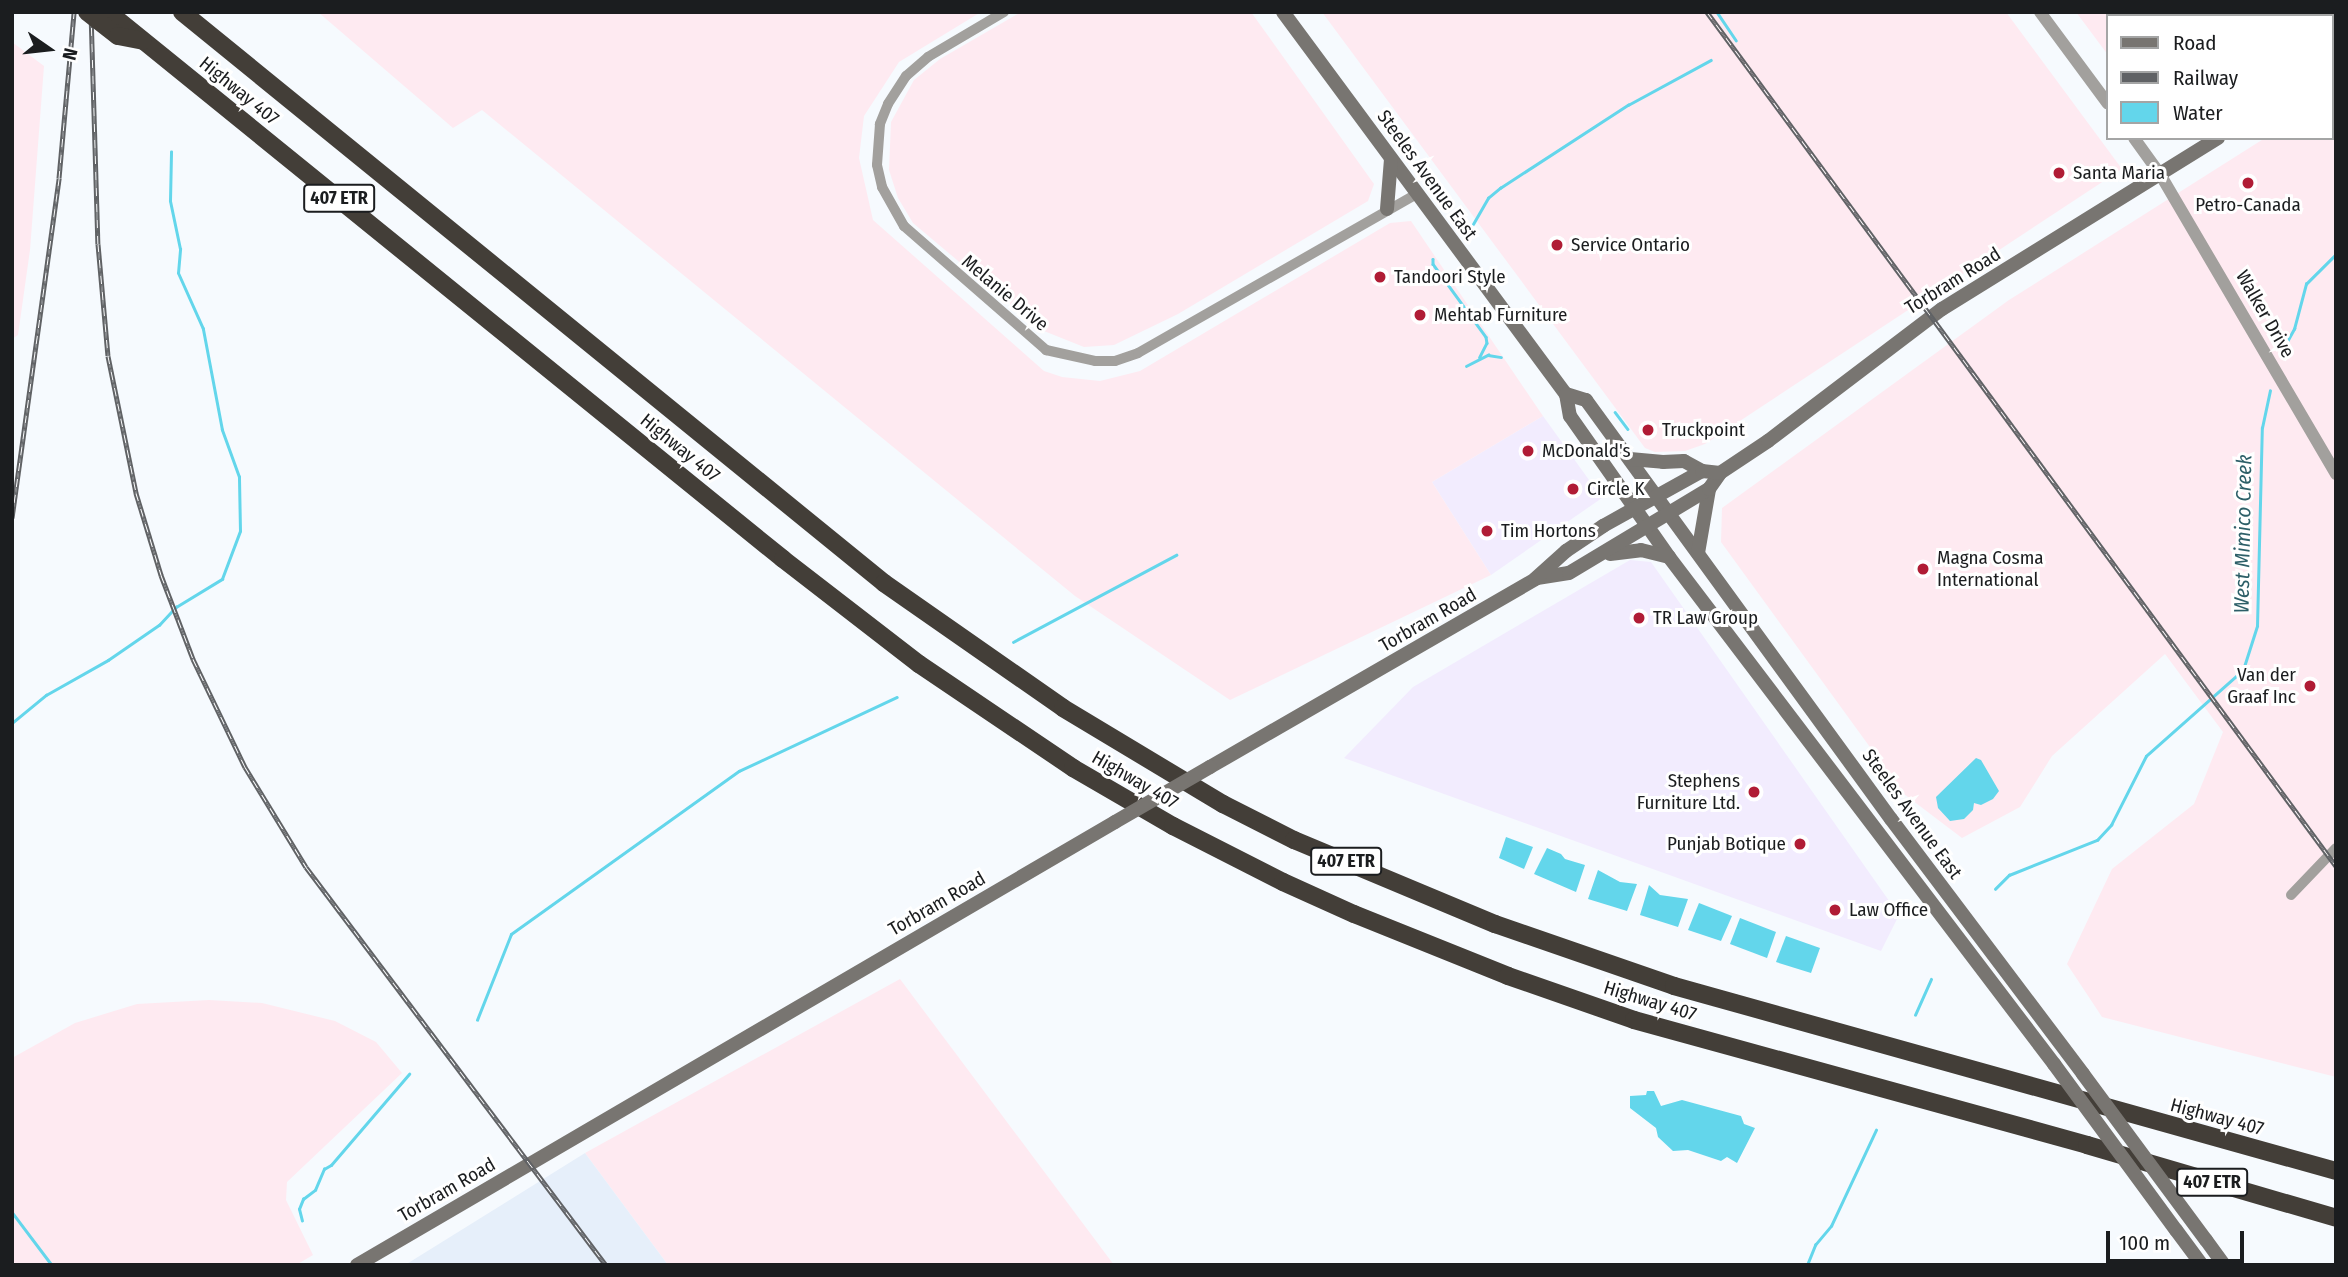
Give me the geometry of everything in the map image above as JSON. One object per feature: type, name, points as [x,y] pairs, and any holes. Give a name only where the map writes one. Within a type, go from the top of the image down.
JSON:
[{"type":"highway","points":[[87,12],[118,36],[143,41]]},
{"type":"highway","name":"Highway 407","points":[[108,12],[783,559],[919,664],[1062,762],[1172,826],[1354,914],[1508,976],[1634,1020],[2087,1145],[2336,1218]]},
{"type":"highway","name":"Highway 407","points":[[182,12],[884,583],[1063,708],[1223,804],[1294,840],[1495,924],[1674,986],[2336,1171]]},
{"type":"main road","name":"Steeles Avenue East","points":[[1283,12],[1566,394],[1570,416],[1669,557],[2054,1064],[2202,1265]]},
{"type":"main road","name":"Torbram Road","points":[[1537,578],[1569,573],[1709,489],[1720,472],[1788,426],[1942,309],[2215,140]]},
{"type":"main road","points":[[1387,209],[1391,159]]},
{"type":"main road","name":"Steeles Avenue East","points":[[1566,394],[1586,400],[1630,458],[1891,819],[2224,1265]]},
{"type":"main road","points":[[1630,458],[1663,462],[1684,461],[1702,471],[1720,472]]},
{"type":"main road","name":"Torbram Road","points":[[356,1265],[1537,578],[1566,551],[1702,471]]},
{"type":"main road","points":[[1698,553],[1709,489]]},
{"type":"main road","points":[[1595,558],[1624,550],[1641,550],[1669,557]]},
{"type":"street","name":"Melanie Drive","points":[[1004,12],[928,57],[906,76],[888,104],[880,124],[877,165],[882,187],[904,226],[1046,350],[1095,361],[1115,361],[1138,353],[1417,194]]},
{"type":"street","points":[[2040,12],[2106,101]]},
{"type":"street","name":"Walker Drive","points":[[2135,140],[2160,174],[2336,474]]},
{"type":"street","points":[[2291,895],[2336,848]]},
{"type":"shaded area","points":[[318,12],[981,12],[899,62],[864,116],[859,158],[873,220],[1044,371],[1062,377],[1100,381],[1140,371],[1390,223],[1411,221],[1543,416],[1432,482],[1491,575],[1230,700],[1075,596],[482,110],[453,128]]},
{"type":"shaded area","points":[[1021,12],[1251,12],[1374,184],[1368,201],[1178,314],[1114,345],[1084,347],[1039,329],[913,223],[898,198],[889,170],[891,122],[914,80],[940,59]]},
{"type":"shaded area","points":[[1322,12],[2006,12],[2122,169],[1705,444],[1685,451],[1655,452],[1645,448]]},
{"type":"shaded area","points":[[2076,12],[2336,12],[2334,45],[2334,14],[2106,14],[2106,52]]},
{"type":"shaded area","points":[[12,42],[44,66],[30,250],[18,335],[12,339]]},
{"type":"shaded area","points":[[2336,93],[2336,1077],[2102,1017],[2067,964],[2112,869],[2194,804],[2223,732],[2165,654],[2052,756],[2020,807],[1962,838],[1904,794],[1721,542],[1722,508],[2009,300],[2262,140],[2334,140]]},
{"type":"shaded area","points":[[1543,416],[1602,498],[1491,575],[1432,482]]},
{"type":"shaded area","points":[[1630,560],[1651,562],[1899,915],[1881,951],[1344,758],[1413,687]]},
{"type":"shaded area","points":[[900,979],[1114,1265],[668,1265],[585,1153]]},
{"type":"shaded area","points":[[209,1000],[262,1003],[335,1021],[376,1042],[402,1073],[287,1182],[286,1200],[313,1255],[296,1265],[12,1265],[12,1058],[75,1023],[137,1004]]},
{"type":"shaded area","points":[[585,1153],[668,1265],[405,1265]]},
{"type":"water","points":[[1976,758],[1981,760],[1999,791],[1993,799],[1981,805],[1974,803],[1973,810],[1964,819],[1950,821],[1938,808],[1936,797]]},
{"type":"water","points":[[1506,837],[1533,847],[1524,869],[1499,858]]},
{"type":"water","points":[[1547,848],[1561,854],[1565,859],[1585,865],[1576,892],[1534,874]]},
{"type":"water","points":[[1598,870],[1620,882],[1637,884],[1627,911],[1588,899]]},
{"type":"water","points":[[1649,885],[1660,895],[1688,899],[1678,927],[1640,915]]},
{"type":"water","points":[[1699,903],[1732,916],[1721,941],[1688,930]]},
{"type":"water","points":[[1740,918],[1776,932],[1767,958],[1730,944]]},
{"type":"water","points":[[1786,936],[1820,948],[1811,973],[1776,962]]},
{"type":"water","points":[[1647,1091],[1654,1091],[1661,1106],[1682,1100],[1741,1116],[1744,1124],[1755,1128],[1737,1163],[1727,1157],[1721,1161],[1688,1150],[1673,1151],[1658,1137],[1656,1128],[1630,1108],[1630,1096],[1646,1095]]},
{"type":"waterway","points":[[1717,12],[1736,40]]},
{"type":"waterway","points":[[1473,224],[1488,198],[1500,188],[1628,105],[1711,60]]},
{"type":"waterway","points":[[12,723],[46,695],[108,660],[159,625],[176,607],[222,579],[240,531],[239,477],[222,430],[203,329],[178,273],[180,249],[170,201],[171,152]]},
{"type":"waterway","name":"West Mimico Creek","points":[[2284,347],[2294,329],[2306,284],[2336,254]]},
{"type":"waterway","points":[[1433,259],[1433,264],[1486,337],[1487,343],[1480,357]]},
{"type":"waterway","points":[[1466,366],[1488,355],[1501,357]]},
{"type":"waterway","name":"West Mimico Creek","points":[[1995,889],[2009,875],[2097,840],[2111,825],[2146,756],[2243,670],[2257,626],[2262,428],[2270,391]]},
{"type":"waterway","points":[[1615,412],[1628,429]]},
{"type":"waterway","points":[[1013,642],[1176,555]]},
{"type":"waterway","points":[[477,1020],[511,934],[739,771],[897,697]]},
{"type":"waterway","name":"West Mimico Creek","points":[[1915,1015],[1931,979]]},
{"type":"waterway","points":[[302,1221],[299,1209],[303,1199],[315,1190],[324,1169],[331,1165],[409,1074]]},
{"type":"waterway","name":"West Mimico Creek","points":[[1807,1265],[1815,1245],[1831,1226],[1876,1130]]},
{"type":"waterway","points":[[12,1212],[52,1265]]},
{"type":"railway","points":[[12,518],[59,178],[74,12]]},
{"type":"railway","points":[[91,12],[98,244],[108,356],[136,493],[161,575],[193,659],[245,767],[306,867],[606,1265]]},
{"type":"railway","points":[[1707,12],[2336,866]]},
{"type":"place","name":"Santa Maria","points":[[2059,173]]},
{"type":"place","name":"Petro-Canada","points":[[2248,183]]},
{"type":"place","name":"Service Ontario","points":[[1557,245]]},
{"type":"place","name":"Tandoori Style","points":[[1380,277]]},
{"type":"place","name":"Mehtab Furniture","points":[[1420,315]]},
{"type":"place","name":"Truckpoint","points":[[1648,430]]},
{"type":"place","name":"McDonald's","points":[[1528,451]]},
{"type":"place","name":"Circle K","points":[[1573,489]]},
{"type":"place","name":"Tim Hortons","points":[[1487,531]]},
{"type":"place","name":"Magna Cosma International","points":[[1923,569]]},
{"type":"place","name":"TR Law Group","points":[[1639,618]]},
{"type":"place","name":"Van der Graaf Inc","points":[[2310,686]]},
{"type":"place","name":"Stephens Furniture Ltd.","points":[[1754,792]]},
{"type":"place","name":"Punjab Botique","points":[[1800,844]]},
{"type":"place","name":"Law Office","points":[[1835,910]]}]
